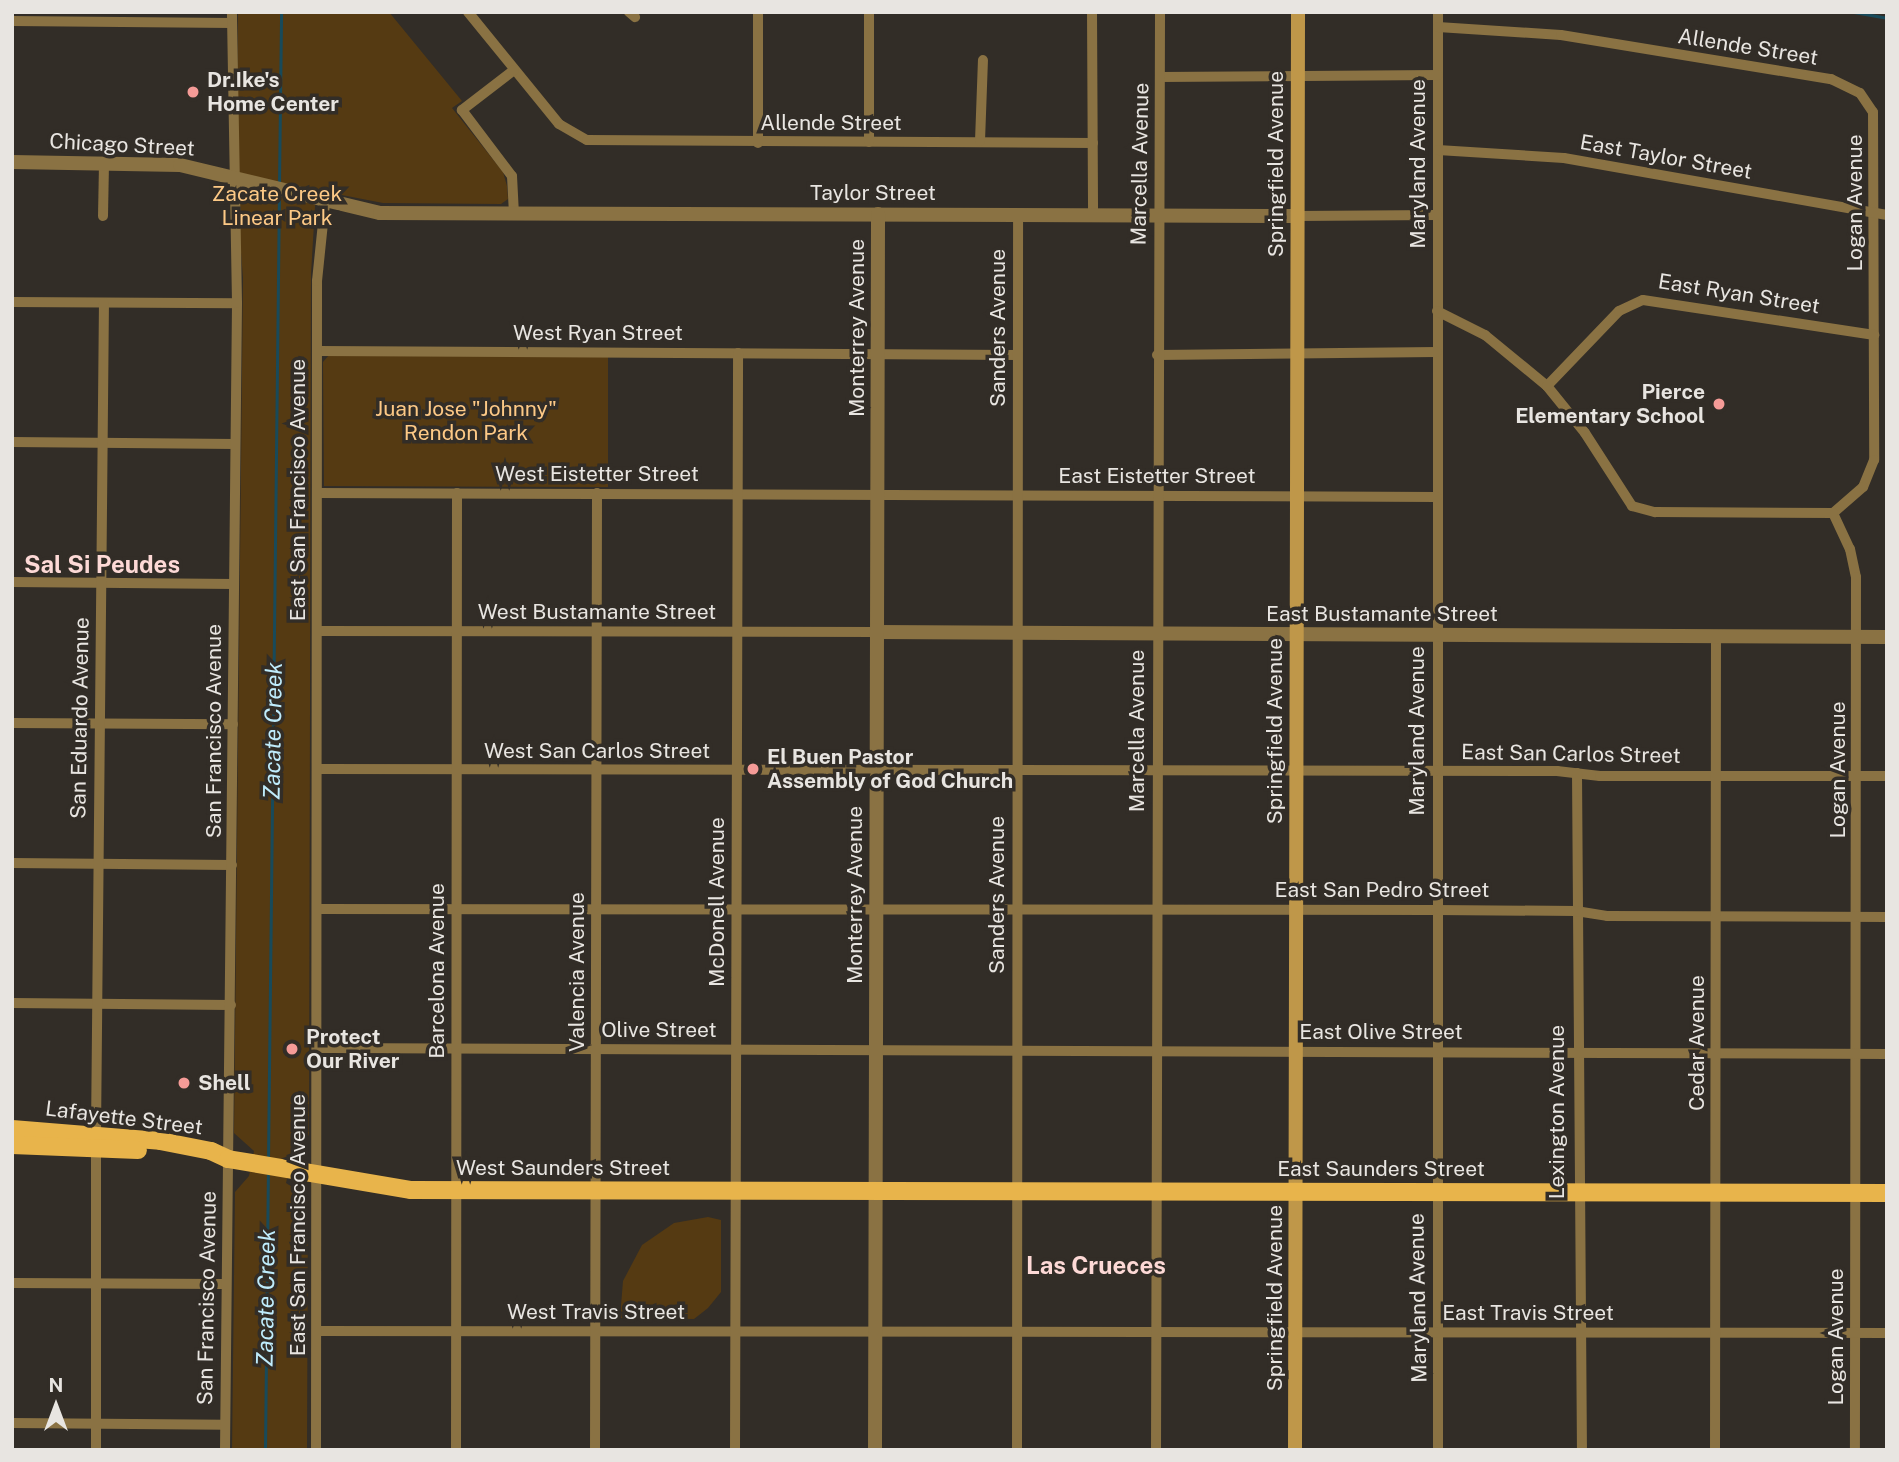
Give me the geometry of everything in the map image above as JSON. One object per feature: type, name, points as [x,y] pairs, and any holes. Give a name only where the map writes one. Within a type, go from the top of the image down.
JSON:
[{"type":"main road","name":"Springfield Avenue","points":[[1295,1450],[1298,12]]},
{"type":"main road","name":"Lafayette Street","points":[[12,1129],[96,1139],[210,1162],[228,1159],[252,1164]]},
{"type":"main road","name":"Lafayette Street","points":[[12,1145],[96,1139]]},
{"type":"main road","name":"West Saunders Street","points":[[252,1164],[390,1188],[457,1191],[876,1191]]},
{"type":"main road","name":"East Saunders Street","points":[[876,1191],[1887,1193]]},
{"type":"street","points":[[468,12],[514,70],[462,110],[512,176],[514,213]]},
{"type":"street","points":[[758,12],[758,143]]},
{"type":"street","points":[[869,12],[869,142]]},
{"type":"street","points":[[1093,12],[1093,215]]},
{"type":"street","name":"Marcella Avenue","points":[[1156,1450],[1160,12]]},
{"type":"street","name":"Maryland Avenue","points":[[1438,12],[1438,1450]]},
{"type":"street","points":[[12,21],[104,17],[232,18]]},
{"type":"street","name":"San Francisco Avenue","points":[[225,1450],[239,178],[232,18]]},
{"type":"street","name":"Allende Street","points":[[1438,27],[1561,35],[1831,79],[1860,93],[1873,112]]},
{"type":"street","points":[[980,141],[983,60]]},
{"type":"street","name":"Allende Street","points":[[514,70],[572,134],[601,143],[1093,143]]},
{"type":"street","points":[[1160,77],[1438,75]]},
{"type":"street","name":"Logan Avenue","points":[[1855,1450],[1857,637],[1855,564],[1833,513],[1857,494],[1873,470],[1873,112]]},
{"type":"street","name":"East Taylor Street","points":[[1438,150],[1564,158],[1887,215]]},
{"type":"street","name":"Chicago Street","points":[[12,162],[180,165],[311,198]]},
{"type":"street","points":[[103,216],[104,163]]},
{"type":"street","name":"Taylor Street","points":[[311,198],[380,213],[1437,215]]},
{"type":"street","name":"East San Francisco Avenue","points":[[316,1450],[317,281],[325,203]]},
{"type":"street","name":"Monterrey Avenue","points":[[875,1450],[878,214]]},
{"type":"street","name":"Sanders Avenue","points":[[1017,1450],[1018,214]]},
{"type":"street","name":"East Ryan Street","points":[[1547,386],[1619,312],[1643,300],[1874,335]]},
{"type":"street","points":[[12,302],[237,303]]},
{"type":"street","name":"San Eduardo Avenue","points":[[96,1450],[96,1139],[104,303]]},
{"type":"street","points":[[1437,311],[1485,335],[1547,386],[1585,433],[1632,506],[1655,512],[1833,513]]},
{"type":"street","name":"West Ryan Street","points":[[318,351],[878,354]]},
{"type":"street","points":[[1157,355],[1297,356],[1437,352]]},
{"type":"street","name":"McDonell Avenue","points":[[735,1450],[738,1191],[738,353]]},
{"type":"street","points":[[878,354],[1017,355]]},
{"type":"street","points":[[12,442],[235,444]]},
{"type":"street","name":"West Eistetter Street","points":[[317,493],[877,494]]},
{"type":"street","name":"Barcelona Avenue","points":[[456,1450],[457,493]]},
{"type":"street","name":"Valencia Avenue","points":[[596,1450],[597,494]]},
{"type":"street","name":"East Eistetter Street","points":[[877,494],[1437,497]]},
{"type":"street","points":[[12,582],[234,584]]},
{"type":"street","name":"West Bustamante Street","points":[[317,631],[877,632]]},
{"type":"street","name":"East Bustamante Street","points":[[877,632],[1887,637]]},
{"type":"street","name":"Cedar Avenue","points":[[1715,1450],[1716,636]]},
{"type":"street","points":[[12,723],[233,724]]},
{"type":"street","name":"West San Carlos Street","points":[[317,769],[877,771]]},
{"type":"street","name":"East San Carlos Street","points":[[877,771],[1436,771],[1887,776]]},
{"type":"street","name":"Lexington Avenue","points":[[1577,774],[1576,1192],[1582,1332],[1582,1450]]},
{"type":"street","points":[[12,863],[232,865]]},
{"type":"street","name":"East San Pedro Street","points":[[317,909],[1297,909],[1576,911],[1607,916],[1887,917]]},
{"type":"street","points":[[12,1003],[231,1005]]},
{"type":"street","name":"Olive Street","points":[[317,1048],[876,1050]]},
{"type":"street","name":"East Olive Street","points":[[876,1050],[1887,1054]]},
{"type":"street","points":[[12,1283],[226,1284]]},
{"type":"street","name":"West Travis Street","points":[[317,1331],[875,1331]]},
{"type":"street","name":"East Travis Street","points":[[875,1331],[1887,1333]]},
{"type":"street","points":[[12,1423],[225,1425]]},
{"type":"green space","name":"Zacate Creek Linear Park","points":[[238,12],[389,12],[462,101],[452,108],[503,172],[508,199],[501,204],[383,203],[316,190],[311,274],[309,1135],[292,1158],[286,1183],[308,1197],[307,1450],[232,1450],[235,1192],[249,1176],[254,1151],[234,1133],[243,278],[237,201]]},
{"type":"green space","name":"Juan Jose \"Johnny\" Rendon Park","points":[[329,355],[608,356],[608,487],[324,486],[323,362]]},
{"type":"green space","points":[[708,1217],[721,1220],[721,1292],[708,1308],[694,1319],[620,1318],[623,1281],[642,1245],[674,1223]]},
{"type":"waterway","name":"Zacate Creek","points":[[279,184],[281,12]]},
{"type":"waterway","points":[[1854,12],[1887,18]]},
{"type":"waterway","name":"Zacate Creek","points":[[268,1160],[279,194]]},
{"type":"waterway","name":"Zacate Creek","points":[[265,1450],[268,1174]]},
{"type":"place","name":"Dr.Ike's Home Center","points":[[193,92]]},
{"type":"place","name":"Pierce Elementary School","points":[[1719,404]]},
{"type":"place","name":"El Buen Pastor Assembly of God Church","points":[[753,769]]},
{"type":"place","name":"Protect Our River","points":[[292,1049]]},
{"type":"place","name":"Shell","points":[[184,1083]]},
{"type":"district","name":"Sal Si Peudes","points":[[102,565]]},
{"type":"district","name":"Las Crueces","points":[[1096,1266]]}]
